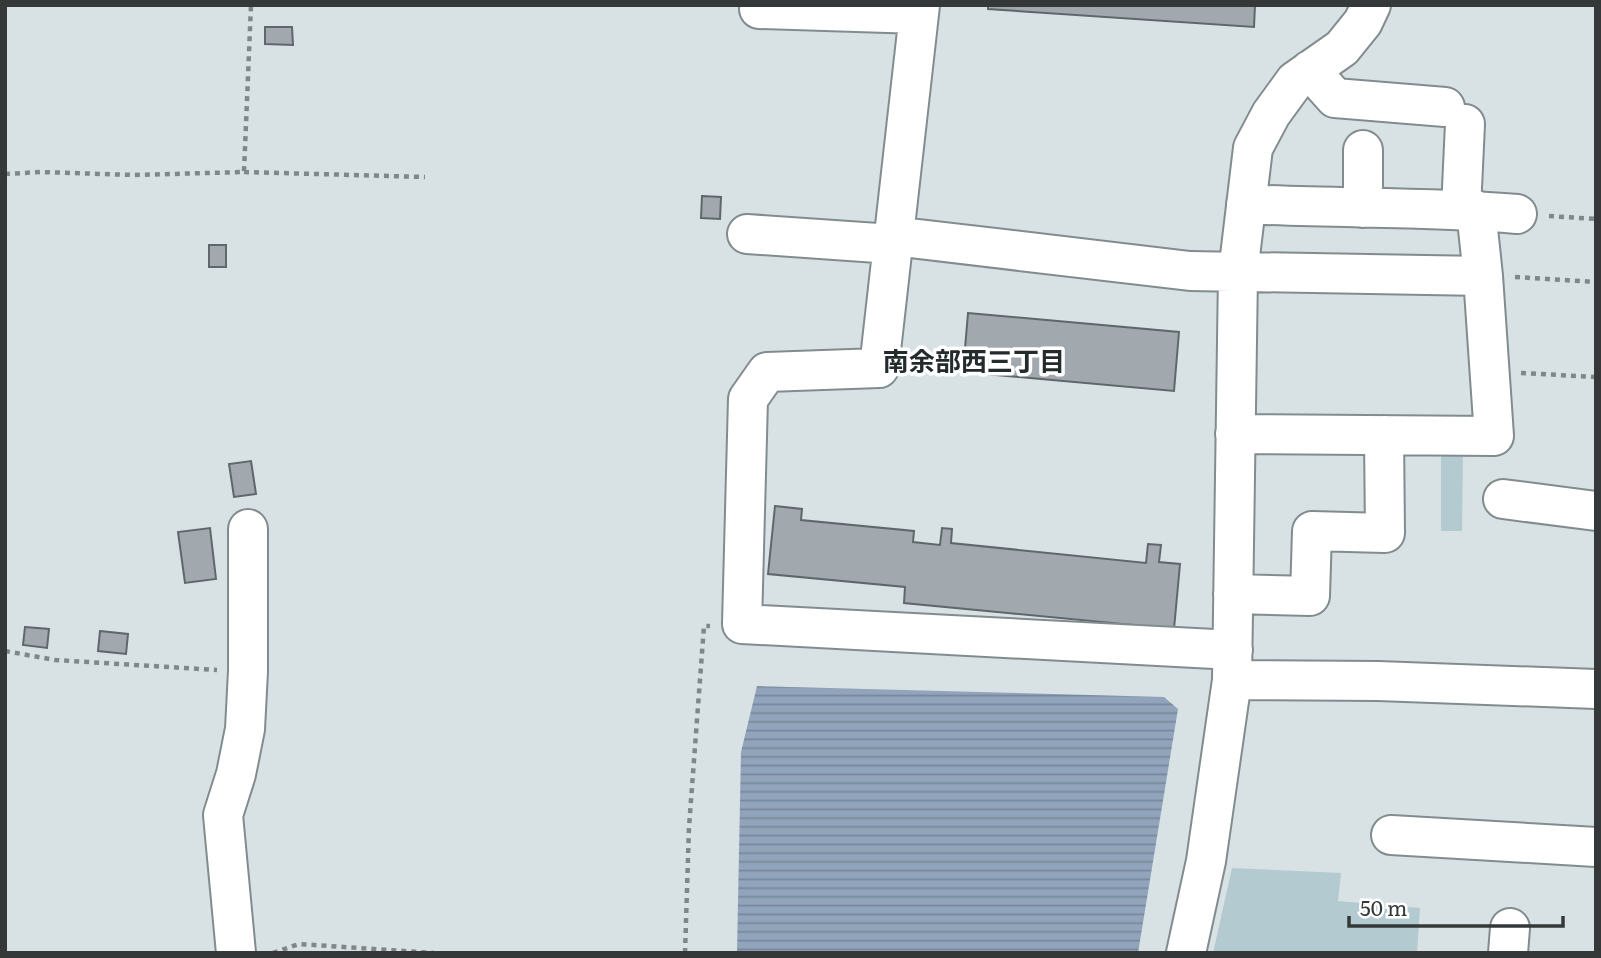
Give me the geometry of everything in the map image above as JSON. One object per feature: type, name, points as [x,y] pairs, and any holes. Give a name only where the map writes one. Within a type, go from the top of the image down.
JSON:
[{"type":"street","points":[[1186,953],[1206,862],[1233,665],[1238,273],[1253,148],[1271,114],[1295,81],[1342,48],[1363,22],[1371,5]]},
{"type":"street","points":[[759,9],[919,10],[879,368],[767,372],[748,399],[742,624],[1233,665],[1378,681],[1596,689]]},
{"type":"street","points":[[1235,434],[1494,436],[1483,276],[1468,210],[1455,115],[1335,98],[1310,71]]},
{"type":"street","points":[[1363,150],[1363,208]]},
{"type":"street","points":[[1247,204],[1468,210],[1517,214]]},
{"type":"street","points":[[747,234],[892,240],[1190,271],[1483,276]]},
{"type":"street","points":[[1233,594],[1310,596],[1312,531],[1385,533],[1384,435]]},
{"type":"street","points":[[1503,499],[1596,511]]},
{"type":"street","points":[[236,953],[223,815],[236,774],[245,730],[248,671],[248,529]]},
{"type":"street","points":[[1391,835],[1596,847]]},
{"type":"path","points":[[244,172],[251,5]]},
{"type":"path","points":[[5,174],[244,172],[425,177]]},
{"type":"path","points":[[1517,214],[1596,219]]},
{"type":"path","points":[[1483,276],[1596,282]]},
{"type":"path","points":[[1489,372],[1596,377]]},
{"type":"path","points":[[685,953],[689,827],[704,626],[742,624]]},
{"type":"path","points":[[5,651],[55,660],[248,671]]},
{"type":"path","points":[[273,953],[299,944],[434,953]]},
{"type":"shaded area","points":[[1441,453],[1463,453],[1462,531],[1441,531]]},
{"type":"shaded area","points":[[1232,868],[1341,873],[1338,901],[1420,908],[1417,953],[1213,953]]},
{"type":"water","points":[[757,686],[1164,697],[1178,709],[1138,953],[737,953],[741,752]]},
{"type":"building","points":[[988,5],[1255,5],[1254,27],[988,9]]},
{"type":"building","points":[[265,27],[292,27],[293,45],[265,44]]},
{"type":"building","points":[[702,196],[721,197],[720,219],[701,218]]},
{"type":"building","points":[[209,245],[226,245],[226,267],[209,267]]},
{"type":"building","points":[[968,313],[1179,332],[1174,391],[963,372]]},
{"type":"building","points":[[251,461],[256,494],[234,497],[229,464]]},
{"type":"building","points":[[775,506],[802,509],[801,520],[914,531],[913,542],[940,545],[942,528],[952,529],[951,543],[1146,563],[1148,544],[1161,545],[1159,562],[1180,564],[1174,629],[904,603],[905,587],[768,574]]},
{"type":"building","points":[[210,528],[216,579],[185,583],[178,532]]},
{"type":"building","points":[[25,627],[49,629],[47,648],[23,645]]},
{"type":"building","points":[[100,631],[128,634],[126,654],[98,651]]},
{"type":"district","name":"南余部西三丁目","points":[[974,359]]}]
